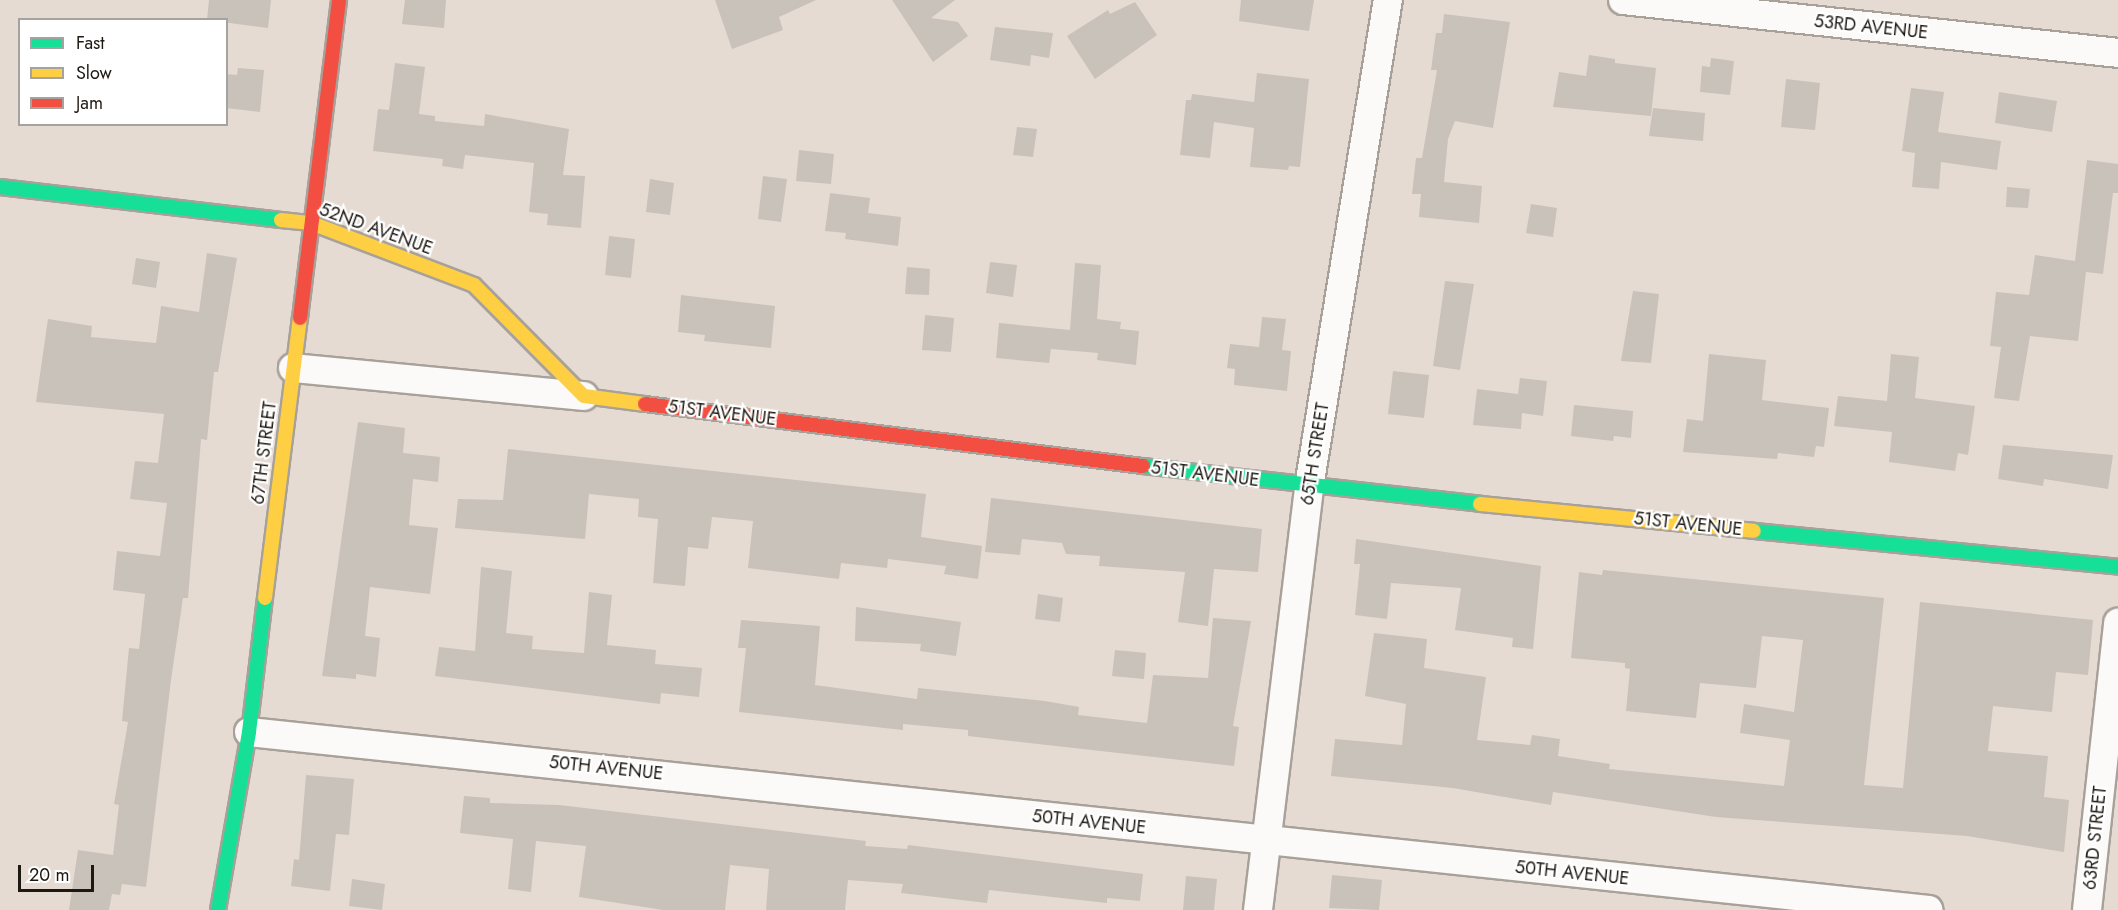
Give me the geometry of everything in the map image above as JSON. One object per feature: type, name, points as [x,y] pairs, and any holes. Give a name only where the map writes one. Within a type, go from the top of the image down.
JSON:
[{"type":"street","name":"67TH STREET","points":[[218,910],[249,732],[339,0]]},
{"type":"street","name":"65TH STREET","points":[[1258,910],[1264,842],[1309,487],[1388,0]]},
{"type":"street","name":"53RD AVENUE","points":[[1623,0],[2118,53]]},
{"type":"street","name":"52ND AVENUE","points":[[0,187],[310,223],[474,285],[584,396]]},
{"type":"street","name":"51ST AVENUE","points":[[293,368],[584,396],[1309,487],[2118,567]]},
{"type":"street","name":"63RD STREET","points":[[2087,910],[2118,624]]},
{"type":"street","name":"50TH AVENUE","points":[[249,732],[285,732],[1264,842],[1929,910]]},
{"type":"building","points":[[209,0],[271,0],[268,28],[228,23],[228,18],[207,18]]},
{"type":"building","points":[[405,0],[446,0],[444,28],[402,24]]},
{"type":"building","points":[[715,0],[816,0],[779,17],[783,30],[732,49]]},
{"type":"building","points":[[892,0],[955,0],[931,18],[958,22],[968,36],[933,62]]},
{"type":"building","points":[[1241,0],[1314,0],[1309,31],[1239,21]]},
{"type":"building","points":[[1135,2],[1157,35],[1095,79],[1067,36],[1108,10],[1110,14]]},
{"type":"building","points":[[1444,14],[1510,22],[1493,128],[1455,121],[1448,139],[1444,182],[1482,186],[1479,223],[1419,217],[1421,194],[1412,194],[1416,158],[1422,158],[1437,70],[1431,70],[1436,33],[1442,33]]},
{"type":"building","points":[[995,27],[1053,33],[1049,58],[1031,55],[1030,66],[990,60]]},
{"type":"building","points":[[1589,55],[1615,59],[1615,63],[1656,68],[1651,116],[1553,107],[1559,72],[1586,76]]},
{"type":"building","points":[[1711,58],[1734,61],[1730,95],[1700,92],[1702,66],[1710,67]]},
{"type":"building","points":[[395,63],[425,67],[419,114],[435,116],[435,121],[484,126],[485,114],[569,129],[563,175],[585,176],[581,228],[547,225],[548,214],[529,212],[534,163],[465,155],[463,169],[442,166],[443,159],[373,151],[378,109],[389,110]]},
{"type":"building","points":[[238,68],[264,70],[260,112],[228,108],[228,74],[237,75]]},
{"type":"building","points":[[1257,73],[1309,79],[1300,167],[1289,166],[1288,170],[1250,167],[1254,128],[1214,122],[1210,158],[1180,155],[1186,100],[1191,100],[1192,94],[1254,102]]},
{"type":"building","points":[[1786,79],[1820,83],[1815,130],[1781,127]]},
{"type":"building","points":[[1911,88],[1944,92],[1938,132],[2001,141],[1997,170],[1941,162],[1939,189],[1912,187],[1915,153],[1902,151]]},
{"type":"building","points":[[1999,92],[2057,101],[2052,132],[1995,123]]},
{"type":"building","points":[[1653,108],[1705,113],[1703,141],[1649,136]]},
{"type":"building","points":[[1017,127],[1037,129],[1033,157],[1013,155]]},
{"type":"building","points":[[799,150],[834,154],[831,184],[796,181]]},
{"type":"building","points":[[2087,160],[2118,164],[2118,193],[2113,193],[2103,274],[2086,272],[2078,341],[2030,336],[2019,401],[1994,398],[2001,347],[1990,346],[1996,292],[2029,295],[2035,255],[2075,261]]},
{"type":"building","points":[[763,176],[787,179],[781,222],[758,219]]},
{"type":"building","points":[[650,179],[674,183],[670,215],[646,212]]},
{"type":"building","points":[[2007,187],[2030,189],[2028,208],[2006,207]]},
{"type":"building","points":[[830,193],[870,198],[868,213],[901,217],[898,246],[845,239],[846,233],[825,231]]},
{"type":"building","points":[[1531,204],[1557,208],[1553,237],[1526,233]]},
{"type":"building","points":[[609,236],[635,239],[631,278],[605,275]]},
{"type":"building","points":[[207,253],[237,258],[218,372],[214,372],[207,440],[201,439],[188,598],[183,598],[171,680],[146,887],[122,884],[120,895],[112,894],[109,910],[69,910],[78,850],[113,855],[119,805],[114,804],[128,722],[122,721],[129,648],[139,649],[145,594],[113,590],[117,551],[160,556],[167,503],[130,499],[135,461],[158,463],[164,414],[36,402],[48,319],[92,326],[91,337],[156,343],[161,306],[199,312]]},
{"type":"building","points":[[136,258],[160,262],[156,288],[132,284]]},
{"type":"building","points":[[990,262],[1017,265],[1013,297],[986,293]]},
{"type":"building","points":[[1075,263],[1101,265],[1097,319],[1121,322],[1120,329],[1139,331],[1136,365],[1097,360],[1098,353],[1051,349],[1049,363],[996,358],[999,323],[1070,330]]},
{"type":"building","points":[[907,267],[930,269],[929,295],[905,294]]},
{"type":"building","points":[[1445,281],[1474,284],[1460,370],[1433,366]]},
{"type":"building","points":[[1633,291],[1659,294],[1651,363],[1621,361]]},
{"type":"building","points":[[681,295],[775,306],[771,348],[704,341],[705,335],[678,332]]},
{"type":"building","points":[[925,315],[954,318],[951,352],[922,350]]},
{"type":"building","points":[[1262,317],[1286,319],[1282,350],[1291,351],[1287,391],[1234,385],[1235,369],[1227,368],[1230,344],[1259,347]]},
{"type":"building","points":[[1709,354],[1766,360],[1762,400],[1829,408],[1824,447],[1816,446],[1814,457],[1778,453],[1777,459],[1683,452],[1687,419],[1703,421]]},
{"type":"building","points":[[1891,354],[1919,357],[1915,398],[1975,406],[1968,455],[1958,453],[1955,471],[1889,462],[1892,432],[1834,426],[1838,396],[1887,401]]},
{"type":"building","points":[[1393,371],[1429,375],[1424,418],[1388,414]]},
{"type":"building","points":[[1520,378],[1547,381],[1543,416],[1522,413],[1521,429],[1473,425],[1477,389],[1518,394]]},
{"type":"building","points":[[1574,405],[1633,411],[1631,438],[1614,436],[1613,441],[1571,436]]},
{"type":"building","points":[[358,422],[405,428],[403,453],[440,457],[438,482],[413,479],[409,525],[438,528],[430,594],[370,587],[365,636],[380,638],[376,677],[356,674],[356,679],[322,676]]},
{"type":"building","points":[[2003,445],[2113,455],[2108,489],[2044,479],[2043,486],[1998,479]]},
{"type":"building","points":[[508,449],[926,494],[921,537],[982,546],[978,579],[944,574],[946,566],[888,559],[887,568],[841,563],[839,579],[748,568],[753,521],[712,517],[708,549],[688,547],[685,586],[653,583],[658,519],[638,517],[639,499],[589,494],[585,539],[455,528],[458,499],[503,500]]},
{"type":"building","points":[[991,498],[1262,529],[1258,572],[1214,569],[1208,626],[1178,622],[1185,572],[1099,566],[1100,556],[1066,554],[1062,543],[1022,539],[1020,555],[985,552]]},
{"type":"building","points":[[1356,539],[1541,566],[1533,649],[1512,647],[1513,638],[1455,630],[1461,588],[1391,583],[1387,619],[1355,615],[1360,564],[1354,564]]},
{"type":"building","points":[[481,567],[512,571],[506,633],[533,636],[532,649],[584,653],[589,592],[612,595],[607,645],[656,650],[655,664],[702,668],[699,697],[661,693],[660,704],[435,676],[439,647],[475,651]]},
{"type":"building","points":[[1603,570],[1884,598],[1864,785],[1903,788],[1920,602],[2093,620],[2088,675],[2056,672],[2052,712],[1993,706],[1988,751],[2048,756],[2044,797],[2069,800],[2064,852],[1967,836],[1716,817],[1553,792],[1551,805],[1453,788],[1331,776],[1335,739],[1402,745],[1406,704],[1365,696],[1374,633],[1427,639],[1424,668],[1486,677],[1477,740],[1530,745],[1532,735],[1560,739],[1558,756],[1610,764],[1609,769],[1784,786],[1790,740],[1740,733],[1744,704],[1794,712],[1803,640],[1762,636],[1756,688],[1700,683],[1696,718],[1626,711],[1630,669],[1625,668],[1625,663],[1571,658],[1579,572],[1602,575]]},
{"type":"building","points":[[1038,594],[1063,598],[1060,622],[1035,619]]},
{"type":"building","points":[[856,607],[961,622],[956,656],[920,651],[921,644],[855,641]]},
{"type":"building","points":[[1213,618],[1251,621],[1233,726],[1239,727],[1234,766],[968,736],[968,730],[903,724],[903,730],[739,712],[746,648],[738,648],[741,620],[820,626],[815,685],[917,699],[918,688],[1045,701],[1079,707],[1078,715],[1147,723],[1153,675],[1208,678]]},
{"type":"building","points":[[1115,650],[1146,653],[1144,679],[1112,676]]},
{"type":"building","points":[[306,775],[354,779],[349,835],[336,834],[330,891],[291,886],[294,859],[299,860]]},
{"type":"building","points":[[464,796],[490,798],[490,803],[559,805],[866,841],[865,846],[907,849],[908,845],[1143,874],[1140,901],[1107,898],[1107,903],[989,890],[987,903],[901,893],[903,884],[848,880],[845,910],[766,910],[769,869],[730,865],[725,910],[663,910],[579,897],[586,846],[536,841],[531,892],[508,889],[513,839],[460,833]]},
{"type":"building","points":[[1332,875],[1382,880],[1379,910],[1329,908]]},
{"type":"building","points":[[1186,876],[1217,879],[1214,910],[1183,910]]},
{"type":"building","points":[[352,879],[385,884],[382,910],[349,906]]},
{"type":"traffic: fast","points":[[0,187],[281,220]]},
{"type":"traffic: fast","points":[[1143,466],[1480,504]]},
{"type":"traffic: fast","points":[[1754,531],[2118,567]]},
{"type":"traffic: fast","points":[[218,910],[249,732],[265,598]]},
{"type":"traffic: slow","points":[[281,220],[311,223],[474,285],[584,396],[645,404]]},
{"type":"traffic: slow","points":[[265,598],[300,318]]},
{"type":"traffic: slow","points":[[1480,504],[1754,531]]},
{"type":"traffic: jam","points":[[300,318],[339,0]]},
{"type":"traffic: jam","points":[[645,404],[1143,466]]}]
